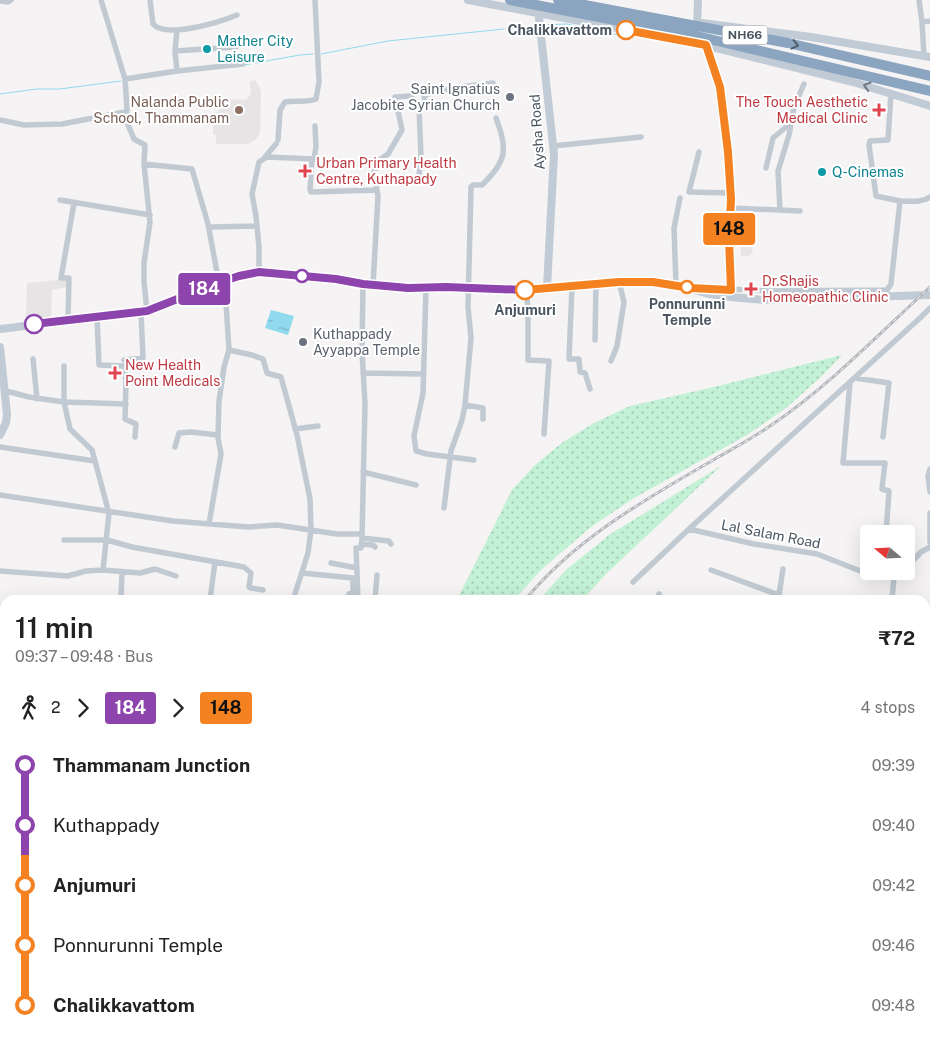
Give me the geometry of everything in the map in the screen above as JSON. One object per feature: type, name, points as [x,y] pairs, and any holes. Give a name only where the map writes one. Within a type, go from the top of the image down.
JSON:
[{"type":"highway","name":"NH66","points":[[510,0],[538,9],[704,41],[928,91]]},
{"type":"highway","name":"NH66","points":[[558,0],[698,24],[930,76]]},
{"type":"street","points":[[0,1],[8,2],[10,0]]},
{"type":"street","points":[[101,0],[125,78],[126,120],[134,140],[145,145],[144,164],[150,215],[149,238],[144,263],[142,358],[124,360]]},
{"type":"street","points":[[150,0],[155,27],[176,30],[224,20],[237,15]]},
{"type":"street","points":[[259,272],[258,226],[252,194],[259,162],[277,142],[280,110],[285,102],[312,101],[316,99],[319,82],[314,0]]},
{"type":"street","points":[[468,0],[538,9]]},
{"type":"street","points":[[585,0],[606,2],[698,24],[811,36],[927,56],[919,0]]},
{"type":"street","points":[[698,0],[698,24]]},
{"type":"street","name":"Aysha Road","points":[[538,9],[553,146],[547,288]]},
{"type":"street","points":[[922,22],[930,21]]},
{"type":"street","points":[[176,30],[177,71]]},
{"type":"street","points":[[704,41],[891,93],[930,106]]},
{"type":"street","points":[[704,41],[720,87],[728,152],[731,193],[729,239],[731,290]]},
{"type":"street","points":[[176,51],[236,47]]},
{"type":"street","points":[[125,78],[243,64]]},
{"type":"street","points":[[419,104],[424,103],[424,95],[426,94],[452,88],[493,83]]},
{"type":"street","points":[[780,210],[778,171],[790,135],[794,107],[804,84]]},
{"type":"street","points":[[891,93],[888,140],[870,141],[868,145],[876,196],[900,201],[921,200],[930,197]]},
{"type":"street","points":[[373,285],[377,190],[374,172],[378,162],[388,154],[402,130],[395,97],[410,96],[419,104],[420,157],[418,183]]},
{"type":"street","points":[[0,120],[24,125],[62,124],[125,112]]},
{"type":"street","points":[[444,508],[450,457],[465,404],[471,338],[468,288],[471,187],[482,184],[502,161],[504,149],[503,136],[496,118]]},
{"type":"street","points":[[766,168],[773,138],[791,123]]},
{"type":"street","points":[[315,126],[316,151],[314,159],[312,159],[310,189],[312,192],[377,190]]},
{"type":"street","points":[[553,146],[641,137]]},
{"type":"street","points":[[699,152],[689,192],[731,193]]},
{"type":"street","points":[[265,157],[312,159]]},
{"type":"street","points":[[144,164],[192,169],[208,224],[218,283],[226,303],[229,350],[224,367],[219,402],[218,435],[221,454],[209,524]]},
{"type":"street","points":[[676,285],[674,228],[680,198]]},
{"type":"street","points":[[60,200],[150,215]]},
{"type":"street","points":[[690,288],[784,292],[887,290],[891,284],[900,201]]},
{"type":"street","points":[[68,320],[68,278],[61,278],[74,203]]},
{"type":"street","points":[[731,208],[800,210]]},
{"type":"street","points":[[212,227],[258,226]]},
{"type":"street","points":[[0,329],[144,312],[218,283],[259,272],[336,279],[373,285],[426,288],[526,290],[572,287],[596,283],[653,282],[676,285],[731,298],[765,300],[930,295]]},
{"type":"street","points":[[611,361],[616,346],[624,302],[619,282]]},
{"type":"street","points":[[594,340],[596,283]]},
{"type":"street","points":[[349,594],[353,593],[358,568],[356,548],[361,548],[362,539],[363,284]]},
{"type":"street","points":[[572,287],[569,359],[579,360],[580,372],[585,373],[590,389]]},
{"type":"street","points":[[426,288],[423,393],[414,436],[416,451],[474,460]]},
{"type":"street","points":[[526,290],[528,360],[549,361],[544,434]]},
{"type":"street","points":[[634,582],[689,529],[930,308]]},
{"type":"street","points":[[97,317],[99,365],[124,366],[125,419],[136,424],[135,437]]},
{"type":"street","points":[[0,347],[8,414],[0,435]]},
{"type":"street","points":[[229,350],[263,359],[267,373],[281,376],[295,428],[310,499],[311,530],[308,553],[295,595]]},
{"type":"street","points":[[33,359],[37,399]]},
{"type":"street","points":[[64,366],[64,402],[70,429],[92,450],[109,513],[103,570]]},
{"type":"street","points":[[363,373],[423,374]]},
{"type":"street","points":[[855,378],[889,383],[884,437]]},
{"type":"street","points":[[850,383],[843,462],[885,463],[882,488],[889,490],[887,525]]},
{"type":"street","points":[[6,391],[37,399],[64,402],[126,404]]},
{"type":"street","points":[[465,404],[483,408],[482,419]]},
{"type":"street","points":[[295,428],[318,426]]},
{"type":"street","points":[[175,447],[179,433],[191,432],[218,435]]},
{"type":"street","points":[[0,447],[94,461]]},
{"type":"street","points":[[930,469],[928,476],[930,492]]},
{"type":"street","points":[[363,472],[416,485]]},
{"type":"street","points":[[0,495],[52,502],[109,513],[174,521],[248,526],[277,525],[362,539],[388,541],[391,544]]},
{"type":"street","points":[[930,513],[930,542]]},
{"type":"street","name":"Lal Salam Road","points":[[689,529],[754,544],[817,554],[860,572]]},
{"type":"street","points":[[362,539],[378,547],[381,540]]},
{"type":"street","points":[[64,540],[107,540],[244,567],[251,573],[249,587],[263,590]]},
{"type":"street","points":[[915,558],[930,547]]},
{"type":"street","points":[[211,595],[216,562]]},
{"type":"street","points":[[331,563],[358,568]]},
{"type":"street","points":[[0,572],[68,576],[86,571],[103,570],[140,573],[155,569],[176,576]]},
{"type":"street","points":[[780,595],[783,569]]},
{"type":"street","points":[[711,570],[773,595]]},
{"type":"street","points":[[121,595],[122,572]]},
{"type":"street","points":[[302,573],[355,578]]},
{"type":"street","points":[[375,595],[377,575]]},
{"type":"street","points":[[355,578],[357,595]]},
{"type":"street","points":[[892,595],[894,580]]},
{"type":"shaded area","name":"Nalanda Public School, Thammanam","points":[[255,80],[261,94],[260,133],[255,140],[248,144],[216,144],[216,135],[213,134],[213,113],[218,112],[223,99],[246,100],[251,90],[249,82]]},
{"type":"shaded area","points":[[744,212],[751,219],[751,245],[753,252],[749,256],[741,256],[741,247],[737,245],[734,225],[737,218]]},
{"type":"shaded area","points":[[67,279],[67,287],[52,290],[51,318],[26,319],[27,283]]},
{"type":"green space","points":[[842,355],[785,409],[747,435],[634,498],[591,527],[542,569],[519,595],[460,595],[512,490],[535,465],[563,442],[594,423],[630,406]]},
{"type":"green space","points":[[721,466],[608,572],[587,595],[544,595],[566,570],[609,535]]},
{"type":"water","points":[[271,310],[294,316],[288,335],[265,328]]},
{"type":"waterway","points":[[544,25],[567,24],[619,35]]},
{"type":"waterway","points":[[506,29],[535,26]]},
{"type":"waterway","points":[[321,54],[388,41],[504,29]]},
{"type":"waterway","points":[[244,65],[313,54]]},
{"type":"waterway","points":[[0,94],[121,81]]},
{"type":"railway","points":[[530,595],[566,557],[613,521],[663,489],[757,435],[791,411],[853,359],[930,287]]},
{"type":"bus line","name":"148","points":[[525,290],[619,282],[653,282],[690,288],[712,287],[731,290],[729,239],[731,199],[728,152],[720,87],[706,45],[626,30]]},
{"type":"bus line","name":"184","points":[[34,324],[141,313],[218,283],[259,272],[408,288],[446,287],[525,290]]},
{"type":"place","name":"Chalikkavattom","points":[[626,30]]},
{"type":"place","name":"Mather City Leisure","points":[[207,49]]},
{"type":"place","name":"Saint Ignatius Jacobite Syrian Church","points":[[510,97]]},
{"type":"place","name":"Nalanda Public School, Thammanam","points":[[239,110]]},
{"type":"place","name":"The Touch Aesthetic Medical Clinic","points":[[879,110]]},
{"type":"place","name":"Urban Primary Health Centre, Kuthapady","points":[[305,171]]},
{"type":"place","name":"Q-Cinemas","points":[[822,172]]},
{"type":"place","name":"Ponnurunni Temple","points":[[687,287]]},
{"type":"place","name":"Dr.Shajis Homeopathic Clinic","points":[[751,289]]},
{"type":"place","name":"Anjumuri","points":[[525,290]]},
{"type":"place","name":"Kuthappady Ayyappa Temple","points":[[303,342]]},
{"type":"place","name":"New Health Point Medicals","points":[[115,373]]}]
